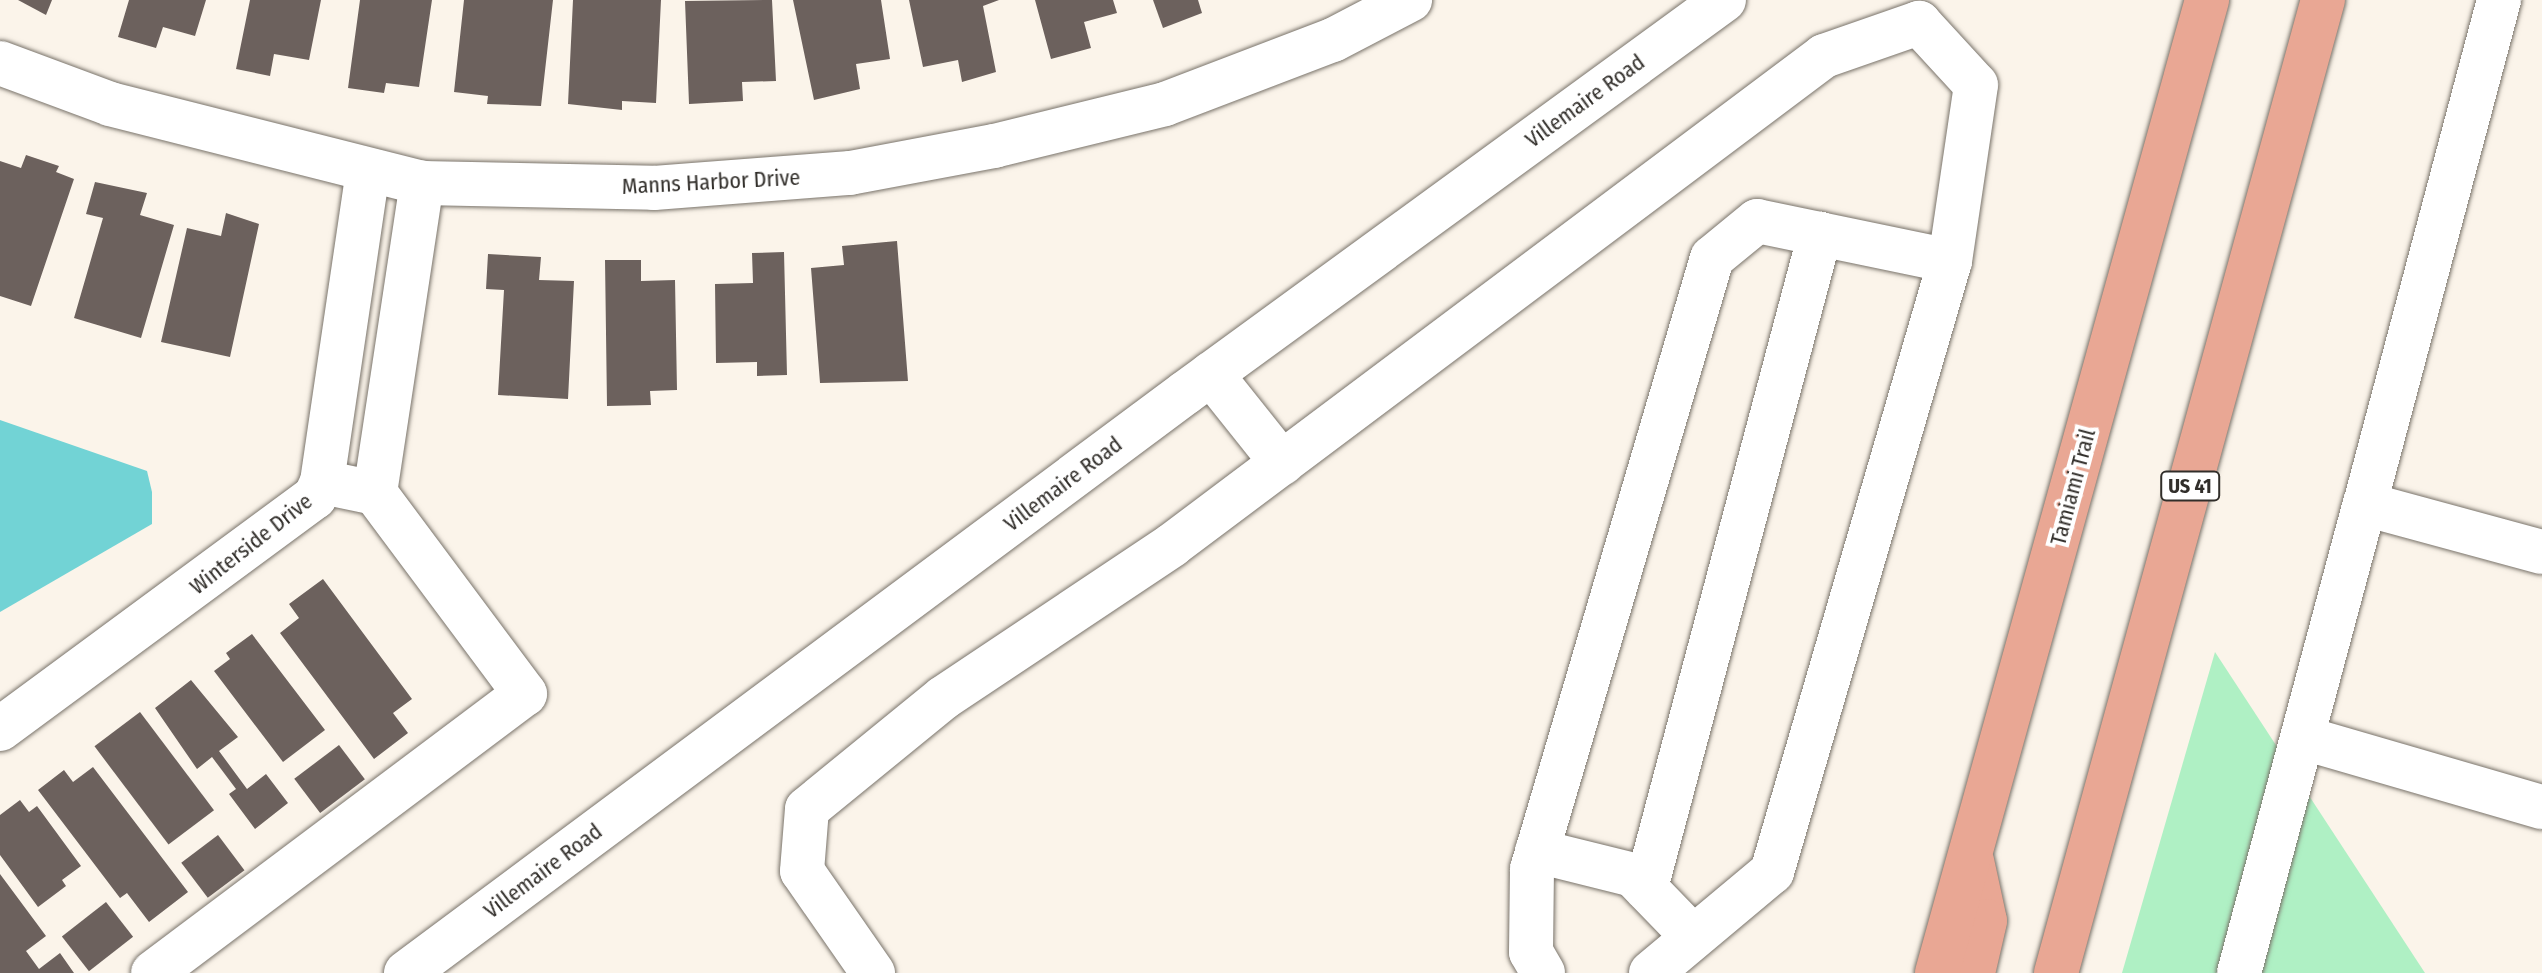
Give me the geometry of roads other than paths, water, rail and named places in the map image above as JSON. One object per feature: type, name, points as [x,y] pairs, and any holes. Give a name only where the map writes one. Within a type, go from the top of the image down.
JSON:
[{"type":"main road","name":"Tamiami Trail","points":[[1937,973],[2207,0]]},
{"type":"main road","name":"US 41","points":[[2056,973],[2323,0]]},
{"type":"main road","points":[[1971,858],[1985,921],[1973,973]]},
{"type":"street","name":"Manns Harbor Drive","points":[[0,63],[110,104],[368,172],[422,183],[654,188],[850,173],[979,149],[1165,104],[1333,40],[1410,0]]},
{"type":"street","name":"Villemaire Road","points":[[406,973],[1211,374],[1724,0]]},
{"type":"street","points":[[2239,973],[2499,0]]},
{"type":"street","points":[[873,973],[802,871],[807,809],[943,698],[1172,545],[1824,56],[1919,23],[1976,85],[1950,261],[1772,872],[1651,973]]},
{"type":"street","name":"Winterside Drive","points":[[0,729],[260,541],[315,497],[322,482],[368,172]]},
{"type":"street","points":[[375,493],[422,183]]},
{"type":"street","points":[[1543,973],[1531,952],[1527,910],[1537,851],[1712,258],[1757,221],[1950,261]]},
{"type":"street","points":[[1646,888],[1820,234]]},
{"type":"street","points":[[1211,374],[1282,463]]},
{"type":"street","points":[[153,973],[525,694],[375,493],[322,482]]},
{"type":"street","points":[[2365,504],[2542,552]]},
{"type":"street","points":[[2304,738],[2542,807]]},
{"type":"street","points":[[1537,851],[1633,875],[1693,937]]},
{"type":"water","points":[[0,420],[147,471],[152,492],[152,524],[0,612]]}]
